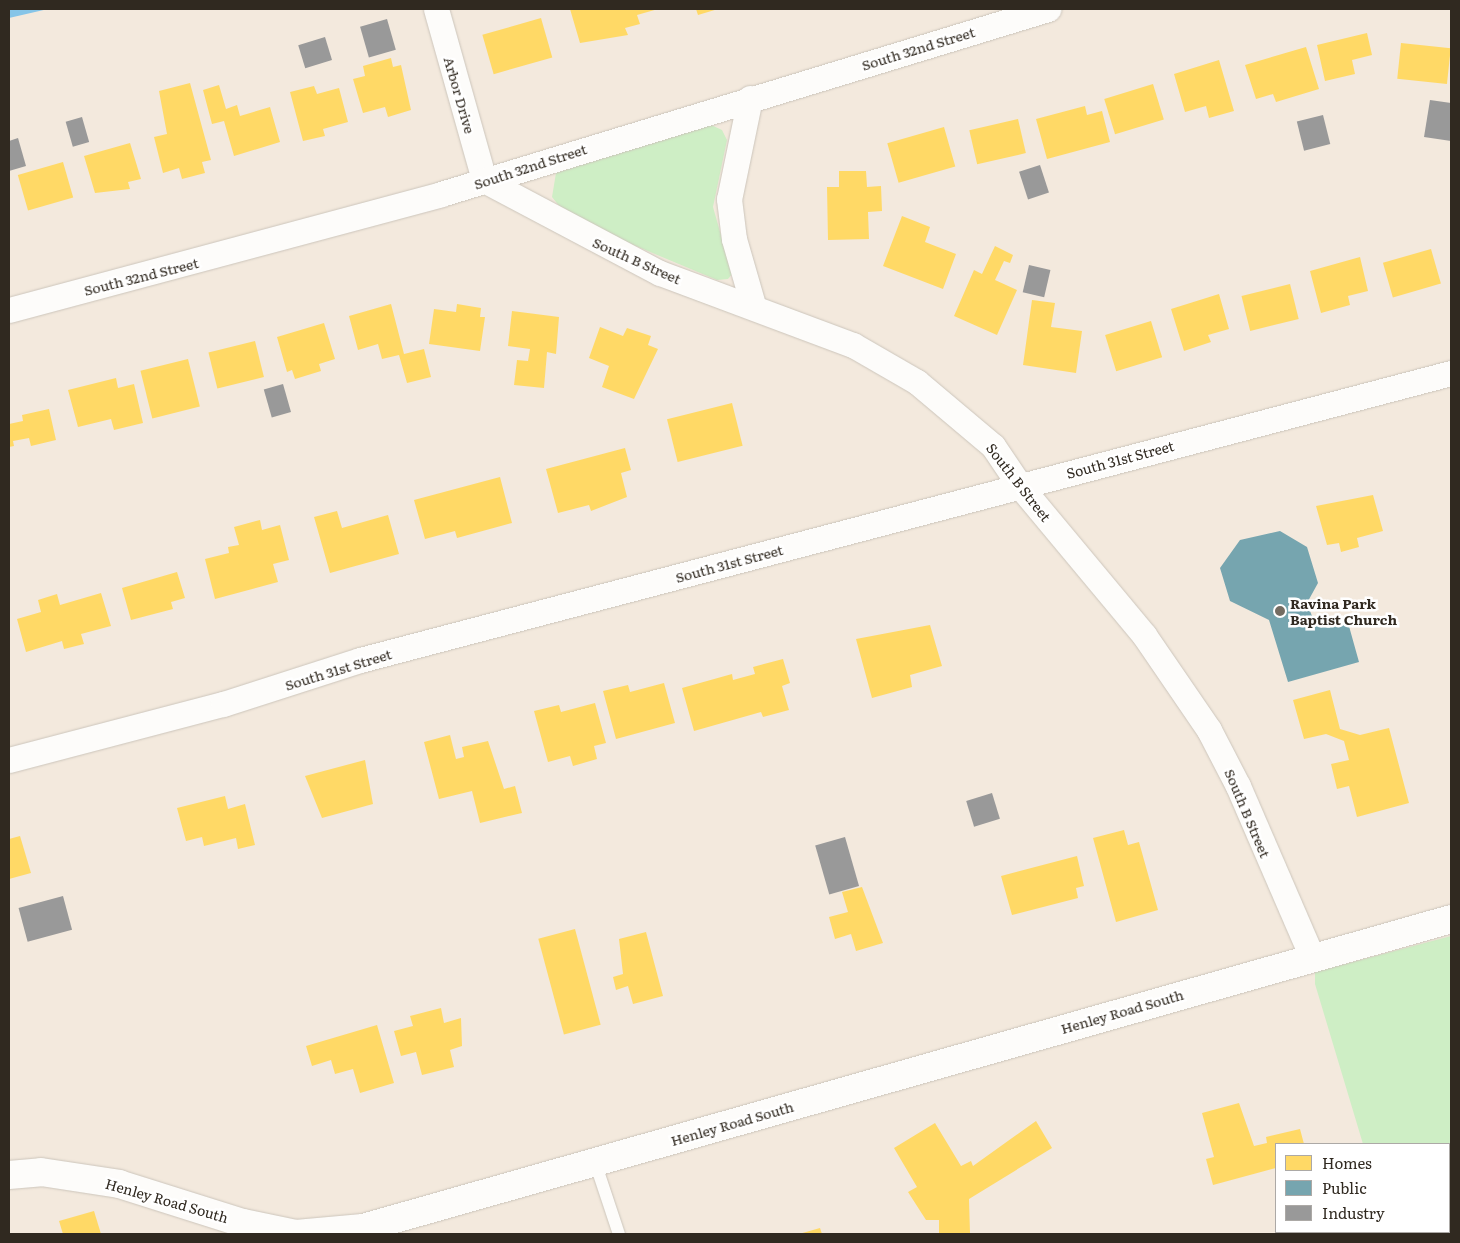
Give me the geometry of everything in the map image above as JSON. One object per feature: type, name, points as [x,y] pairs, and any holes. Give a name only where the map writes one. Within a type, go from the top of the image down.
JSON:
[{"type":"street","name":"Arbor Drive","points":[[436,9],[484,180]]},
{"type":"street","name":"South 32nd Street","points":[[9,310],[154,274],[484,180],[1048,9]]},
{"type":"street","points":[[750,98],[728,199],[753,305]]},
{"type":"street","name":"South B Street","points":[[484,180],[660,273],[753,305],[853,345],[917,382],[993,446],[1020,486],[1144,636],[1209,730],[1238,786],[1312,957]]},
{"type":"street","name":"South 31st Street","points":[[9,760],[223,704],[360,660],[1451,373]]},
{"type":"street","name":"Henley Road South","points":[[9,1175],[41,1172],[84,1177],[243,1223],[321,1234],[363,1228],[1451,919]]},
{"type":"lane","points":[[595,1162],[619,1234]]},
{"type":"green space","points":[[709,124],[722,130],[727,140],[713,207],[732,274],[728,279],[717,280],[612,236],[560,207],[552,197],[556,173]]},
{"type":"green space","points":[[1451,936],[1451,1234],[1313,1234],[1450,1233],[1450,1143],[1363,1143],[1315,984],[1315,972]]},
{"type":"water","points":[[9,9],[48,9],[9,18]]},
{"type":"building: Homes","points":[[570,9],[658,9],[637,15],[640,24],[625,28],[628,35],[580,43]]},
{"type":"building: Homes","points":[[696,9],[718,9],[698,15]]},
{"type":"building: Homes","points":[[541,18],[552,57],[494,74],[482,35]]},
{"type":"building: Homes","points":[[1367,33],[1372,55],[1352,60],[1355,74],[1325,81],[1317,45]]},
{"type":"building: Homes","points":[[1401,43],[1451,48],[1447,84],[1397,79]]},
{"type":"building: Homes","points":[[1306,47],[1319,89],[1276,102],[1273,94],[1256,99],[1245,65]]},
{"type":"building: Homes","points":[[391,58],[393,67],[401,65],[411,110],[388,117],[385,107],[363,113],[353,79],[365,76],[363,66]]},
{"type":"building: Homes","points":[[1219,60],[1234,111],[1209,118],[1206,106],[1185,112],[1174,74]]},
{"type":"building: Homes","points":[[190,83],[211,160],[202,162],[205,173],[182,179],[179,168],[163,173],[154,137],[167,134],[159,91]]},
{"type":"building: Homes","points":[[1153,84],[1164,119],[1115,134],[1104,99]]},
{"type":"building: Homes","points":[[219,85],[226,109],[237,105],[240,116],[270,107],[280,142],[234,156],[224,121],[212,124],[203,90]]},
{"type":"building: Homes","points":[[314,86],[317,94],[339,88],[348,122],[323,129],[325,136],[303,141],[290,92]]},
{"type":"building: Homes","points":[[1085,106],[1087,115],[1102,111],[1110,142],[1047,159],[1036,119]]},
{"type":"building: Homes","points":[[1018,119],[1026,153],[977,164],[969,130]]},
{"type":"building: Homes","points":[[944,127],[955,166],[899,183],[887,143]]},
{"type":"building: Homes","points":[[130,143],[141,179],[128,182],[130,189],[95,193],[84,156]]},
{"type":"building: Homes","points":[[63,162],[73,198],[28,211],[18,175]]},
{"type":"building: Homes","points":[[839,171],[866,171],[867,187],[881,186],[882,211],[868,212],[869,239],[828,240],[827,187],[839,187]]},
{"type":"building: Homes","points":[[902,216],[930,227],[925,242],[956,254],[943,289],[883,266]]},
{"type":"building: Homes","points":[[995,246],[1013,255],[1010,263],[1004,261],[995,280],[1017,290],[997,335],[954,316],[974,270],[982,274]]},
{"type":"building: Homes","points":[[1431,249],[1441,284],[1393,297],[1383,263]]},
{"type":"building: Homes","points":[[1360,257],[1368,291],[1348,296],[1350,305],[1321,313],[1310,271]]},
{"type":"building: Homes","points":[[1290,284],[1299,319],[1250,331],[1241,296]]},
{"type":"building: Homes","points":[[1219,294],[1229,329],[1208,335],[1211,342],[1184,351],[1171,309]]},
{"type":"building: Homes","points":[[1032,300],[1055,303],[1051,327],[1082,331],[1076,373],[1023,365]]},
{"type":"building: Homes","points":[[391,304],[404,354],[424,349],[431,377],[407,383],[399,355],[382,359],[378,344],[358,350],[349,316]]},
{"type":"building: Homes","points":[[457,304],[481,308],[480,317],[485,317],[480,351],[429,344],[434,309],[456,312]]},
{"type":"building: Homes","points":[[512,311],[559,317],[556,354],[547,352],[544,388],[514,385],[517,360],[528,361],[530,349],[508,346]]},
{"type":"building: Homes","points":[[1151,321],[1162,357],[1116,371],[1105,335]]},
{"type":"building: Homes","points":[[324,323],[335,359],[319,364],[321,371],[295,379],[292,370],[287,372],[277,337]]},
{"type":"building: Homes","points":[[600,327],[623,336],[627,328],[651,336],[648,345],[658,349],[634,399],[602,387],[609,366],[589,358]]},
{"type":"building: Homes","points":[[255,341],[264,377],[217,389],[208,353]]},
{"type":"building: Homes","points":[[188,359],[200,407],[152,418],[140,371]]},
{"type":"building: Homes","points":[[116,378],[118,388],[134,384],[143,423],[114,430],[111,419],[78,427],[68,390]]},
{"type":"building: Homes","points":[[732,403],[743,446],[678,462],[667,419]]},
{"type":"building: Homes","points":[[49,409],[56,440],[31,446],[29,438],[13,441],[14,446],[9,447],[9,424],[23,421],[22,415]]},
{"type":"building: Homes","points":[[625,448],[631,470],[621,473],[627,497],[591,511],[589,505],[558,513],[546,469]]},
{"type":"building: Homes","points":[[500,477],[512,523],[457,538],[455,531],[425,539],[414,500]]},
{"type":"building: Homes","points":[[1373,495],[1383,531],[1357,538],[1359,547],[1341,552],[1339,543],[1327,545],[1316,506]]},
{"type":"building: Homes","points":[[337,511],[342,528],[388,515],[399,554],[330,573],[314,517]]},
{"type":"building: Homes","points":[[260,520],[262,530],[280,525],[289,560],[273,564],[278,582],[215,599],[205,559],[229,553],[228,547],[239,545],[234,527]]},
{"type":"building: Homes","points":[[177,572],[185,598],[171,602],[173,609],[131,620],[122,588]]},
{"type":"building: Homes","points":[[101,593],[111,626],[81,634],[84,644],[64,649],[62,641],[26,652],[17,619],[41,612],[38,600],[57,594],[60,605]]},
{"type":"building: Homes","points":[[930,625],[942,666],[910,675],[912,687],[872,698],[856,639]]},
{"type":"building: Homes","points":[[783,659],[790,683],[782,686],[789,710],[763,717],[761,712],[694,731],[682,688],[732,674],[733,680],[755,674],[753,667]]},
{"type":"building: Homes","points":[[664,683],[675,723],[616,739],[603,691],[628,685],[630,692]]},
{"type":"building: Homes","points":[[1330,690],[1340,729],[1360,735],[1389,728],[1409,803],[1357,817],[1349,786],[1337,789],[1331,764],[1349,760],[1344,741],[1326,734],[1304,739],[1293,700]]},
{"type":"building: Homes","points":[[595,703],[606,743],[594,746],[597,759],[573,766],[570,756],[548,762],[534,711],[559,705],[561,712]]},
{"type":"building: Homes","points":[[450,735],[456,759],[464,757],[462,747],[488,741],[504,789],[515,786],[522,813],[480,823],[472,791],[439,799],[424,742]]},
{"type":"building: Homes","points":[[365,760],[373,804],[322,818],[305,776]]},
{"type":"building: Homes","points":[[225,796],[228,809],[245,804],[255,845],[238,849],[236,838],[204,846],[202,837],[186,841],[177,808]]},
{"type":"building: Homes","points":[[1124,830],[1128,845],[1139,842],[1158,910],[1116,922],[1093,838]]},
{"type":"building: Homes","points":[[20,836],[31,873],[9,879],[9,839]]},
{"type":"building: Homes","points":[[1077,856],[1084,886],[1076,888],[1078,898],[1012,915],[1001,876]]},
{"type":"building: Homes","points":[[862,887],[883,943],[856,951],[851,934],[835,939],[829,917],[848,912],[842,892]]},
{"type":"building: Homes","points":[[575,929],[601,1025],[564,1034],[538,939]]},
{"type":"building: Homes","points":[[646,932],[663,996],[633,1004],[628,986],[616,990],[613,977],[623,974],[619,939]]},
{"type":"building: Homes","points":[[441,1008],[444,1023],[461,1018],[462,1046],[450,1050],[454,1067],[422,1075],[416,1052],[401,1056],[394,1031],[413,1026],[410,1016]]},
{"type":"building: Homes","points":[[377,1025],[394,1083],[360,1093],[353,1069],[335,1074],[331,1060],[312,1066],[306,1046]]},
{"type":"building: Homes","points":[[1239,1103],[1254,1146],[1267,1143],[1266,1137],[1300,1129],[1304,1143],[1275,1143],[1275,1168],[1213,1185],[1206,1159],[1214,1157],[1202,1113]]},
{"type":"building: Homes","points":[[1036,1121],[1052,1148],[969,1199],[970,1233],[939,1234],[939,1220],[926,1220],[908,1192],[917,1187],[894,1148],[935,1123],[961,1166],[971,1161],[973,1166]]},
{"type":"building: Homes","points":[[94,1211],[101,1234],[63,1234],[59,1221]]},
{"type":"building: Homes","points":[[820,1228],[822,1234],[799,1234]]},
{"type":"building: Public","name":"Ravina Park Baptist Church","points":[[1280,531],[1307,547],[1318,583],[1307,603],[1315,624],[1347,619],[1359,662],[1288,682],[1269,620],[1230,601],[1220,568],[1240,540]]},
{"type":"building: Industry","points":[[387,19],[396,50],[369,57],[360,27]]},
{"type":"building: Industry","points":[[325,37],[332,60],[305,68],[298,45]]},
{"type":"building: Industry","points":[[1430,100],[1451,103],[1451,141],[1424,137]]},
{"type":"building: Industry","points":[[1323,115],[1330,144],[1304,151],[1297,122]]},
{"type":"building: Industry","points":[[82,117],[89,142],[73,147],[66,122]]},
{"type":"building: Industry","points":[[18,138],[26,166],[9,171],[9,141]]},
{"type":"building: Industry","points":[[1040,165],[1049,193],[1028,199],[1019,172]]},
{"type":"building: Industry","points":[[1029,265],[1050,270],[1044,297],[1023,292]]},
{"type":"building: Industry","points":[[283,384],[291,412],[272,417],[264,390]]},
{"type":"building: Industry","points":[[992,793],[1000,819],[974,827],[966,801]]},
{"type":"building: Industry","points":[[845,837],[859,886],[829,895],[815,846]]},
{"type":"building: Industry","points":[[63,896],[72,930],[28,942],[19,908]]},
{"type":"place","name":"Ravina Park Baptist Church","points":[[1280,611]]}]
